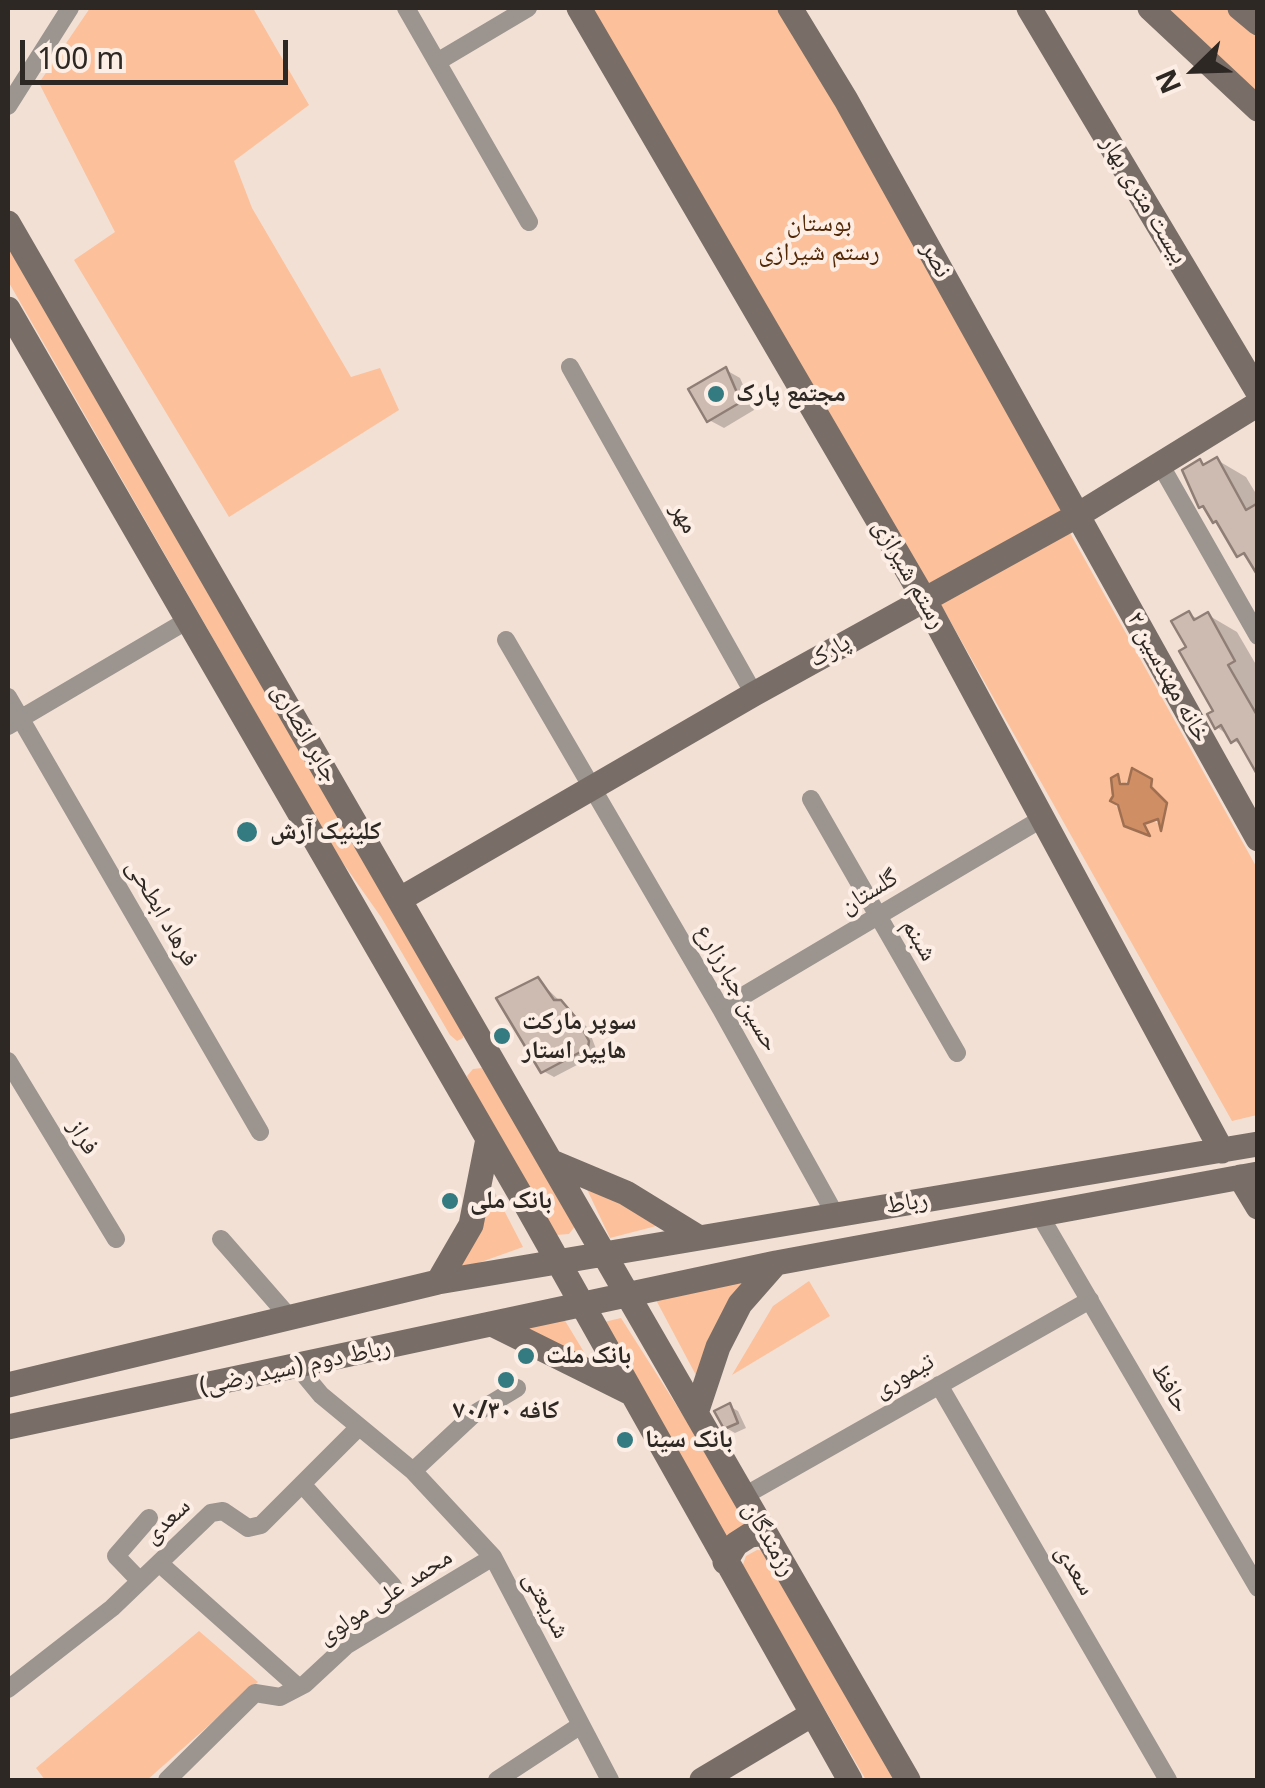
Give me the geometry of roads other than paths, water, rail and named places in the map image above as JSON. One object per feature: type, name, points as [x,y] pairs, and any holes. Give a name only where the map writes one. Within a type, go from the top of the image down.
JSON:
[{"type":"main road","name":"رستم شیرازی","points":[[578,8],[924,598],[1222,1150]]},
{"type":"main road","name":"نصر","points":[[790,8],[846,100],[1078,515]]},
{"type":"main road","name":"بیست متری بهار","points":[[1029,8],[1258,392]]},
{"type":"main road","points":[[1150,8],[1258,109]]},
{"type":"main road","points":[[1240,8],[1258,23]]},
{"type":"main road","name":"جابر انصاری","points":[[8,223],[402,898],[629,1297]]},
{"type":"main road","name":"جابر انصاری","points":[[8,310],[582,1307]]},
{"type":"main road","name":"پارک","points":[[402,898],[754,694],[1078,515],[1258,404]]},
{"type":"main road","name":"خانه مهندسین ۲","points":[[1078,515],[1258,840]]},
{"type":"main road","points":[[444,1064],[469,1057],[482,1039]]},
{"type":"main road","points":[[438,1282],[471,1225],[488,1139]]},
{"type":"main road","name":"رباط","points":[[557,1261],[1258,1144]]},
{"type":"main road","points":[[552,1162],[626,1193],[696,1236]]},
{"type":"main road","points":[[1249,1176],[1258,1207]]},
{"type":"main road","name":"رباط","points":[[582,1307],[776,1263],[1249,1176]]},
{"type":"main road","name":"رباط دوم (سید رضی)","points":[[8,1385],[438,1282],[557,1261]]},
{"type":"main road","points":[[696,1413],[718,1347],[740,1304],[776,1263]]},
{"type":"main road","name":"رزمندگان","points":[[629,1297],[908,1780]]},
{"type":"main road","name":"رباط دوم (سید رضی)","points":[[8,1426],[582,1307]]},
{"type":"main road","name":"رزمندگان","points":[[582,1307],[850,1780]]},
{"type":"main road","points":[[494,1325],[631,1393]]},
{"type":"main road","points":[[115,1359],[125,1402]]},
{"type":"main road","points":[[725,1562],[736,1544],[750,1535],[765,1533]]},
{"type":"main road","points":[[702,1780],[812,1715]]},
{"type":"street","points":[[8,106],[70,8]]},
{"type":"street","points":[[406,8],[529,222]]},
{"type":"street","points":[[438,62],[528,8]]},
{"type":"street","name":"مهر","points":[[570,367],[754,694]]},
{"type":"street","points":[[1160,464],[1258,636]]},
{"type":"street","points":[[14,723],[188,620]]},
{"type":"street","name":"حسین جبارزارع","points":[[506,640],[721,1009],[834,1214]]},
{"type":"street","name":"فرهاد ابطحی","points":[[8,697],[14,723],[260,1132]]},
{"type":"street","name":"شبنم","points":[[811,799],[957,1054]]},
{"type":"street","name":"گلستان","points":[[721,1009],[1042,818]]},
{"type":"street","name":"فراز","points":[[8,1061],[116,1238]]},
{"type":"street","name":"حافظ","points":[[1039,1214],[1258,1588]]},
{"type":"street","points":[[222,1239],[290,1318]]},
{"type":"street","name":"تیموری","points":[[744,1496],[1090,1300]]},
{"type":"street","name":"شریعتی","points":[[297,1366],[321,1395],[412,1472],[493,1557],[610,1780]]},
{"type":"street","name":"سعدی","points":[[939,1385],[1168,1780]]},
{"type":"street","points":[[412,1472],[474,1414],[517,1388]]},
{"type":"street","name":"سعدی","points":[[8,1689],[140,1582],[210,1513],[223,1511],[248,1528],[262,1524],[359,1426]]},
{"type":"street","points":[[302,1484],[392,1586]]},
{"type":"street","points":[[140,1582],[116,1556],[149,1518]]},
{"type":"street","name":"محمد علی مولوی","points":[[298,1688],[347,1645],[493,1557]]},
{"type":"street","points":[[159,1563],[298,1688],[280,1697],[255,1693],[167,1780]]},
{"type":"street","points":[[498,1780],[581,1725]]},
{"type":"place","name":"مجتمع پارک","points":[[716,394]]},
{"type":"place","name":"کلینیک آرش","points":[[247,832]]},
{"type":"place","name":"سوپر مارکت هایپر استار","points":[[502,1036]]},
{"type":"place","name":"بانک ملی","points":[[450,1201]]},
{"type":"place","name":"بانک ملت","points":[[526,1356]]},
{"type":"place","name":"کافه ۷۰/۳۰","points":[[506,1380]]},
{"type":"place","name":"بانک سینا","points":[[625,1440]]},
{"type":"park label","name":"بوستان رستم شیرازی","points":[[819,238]]}]
